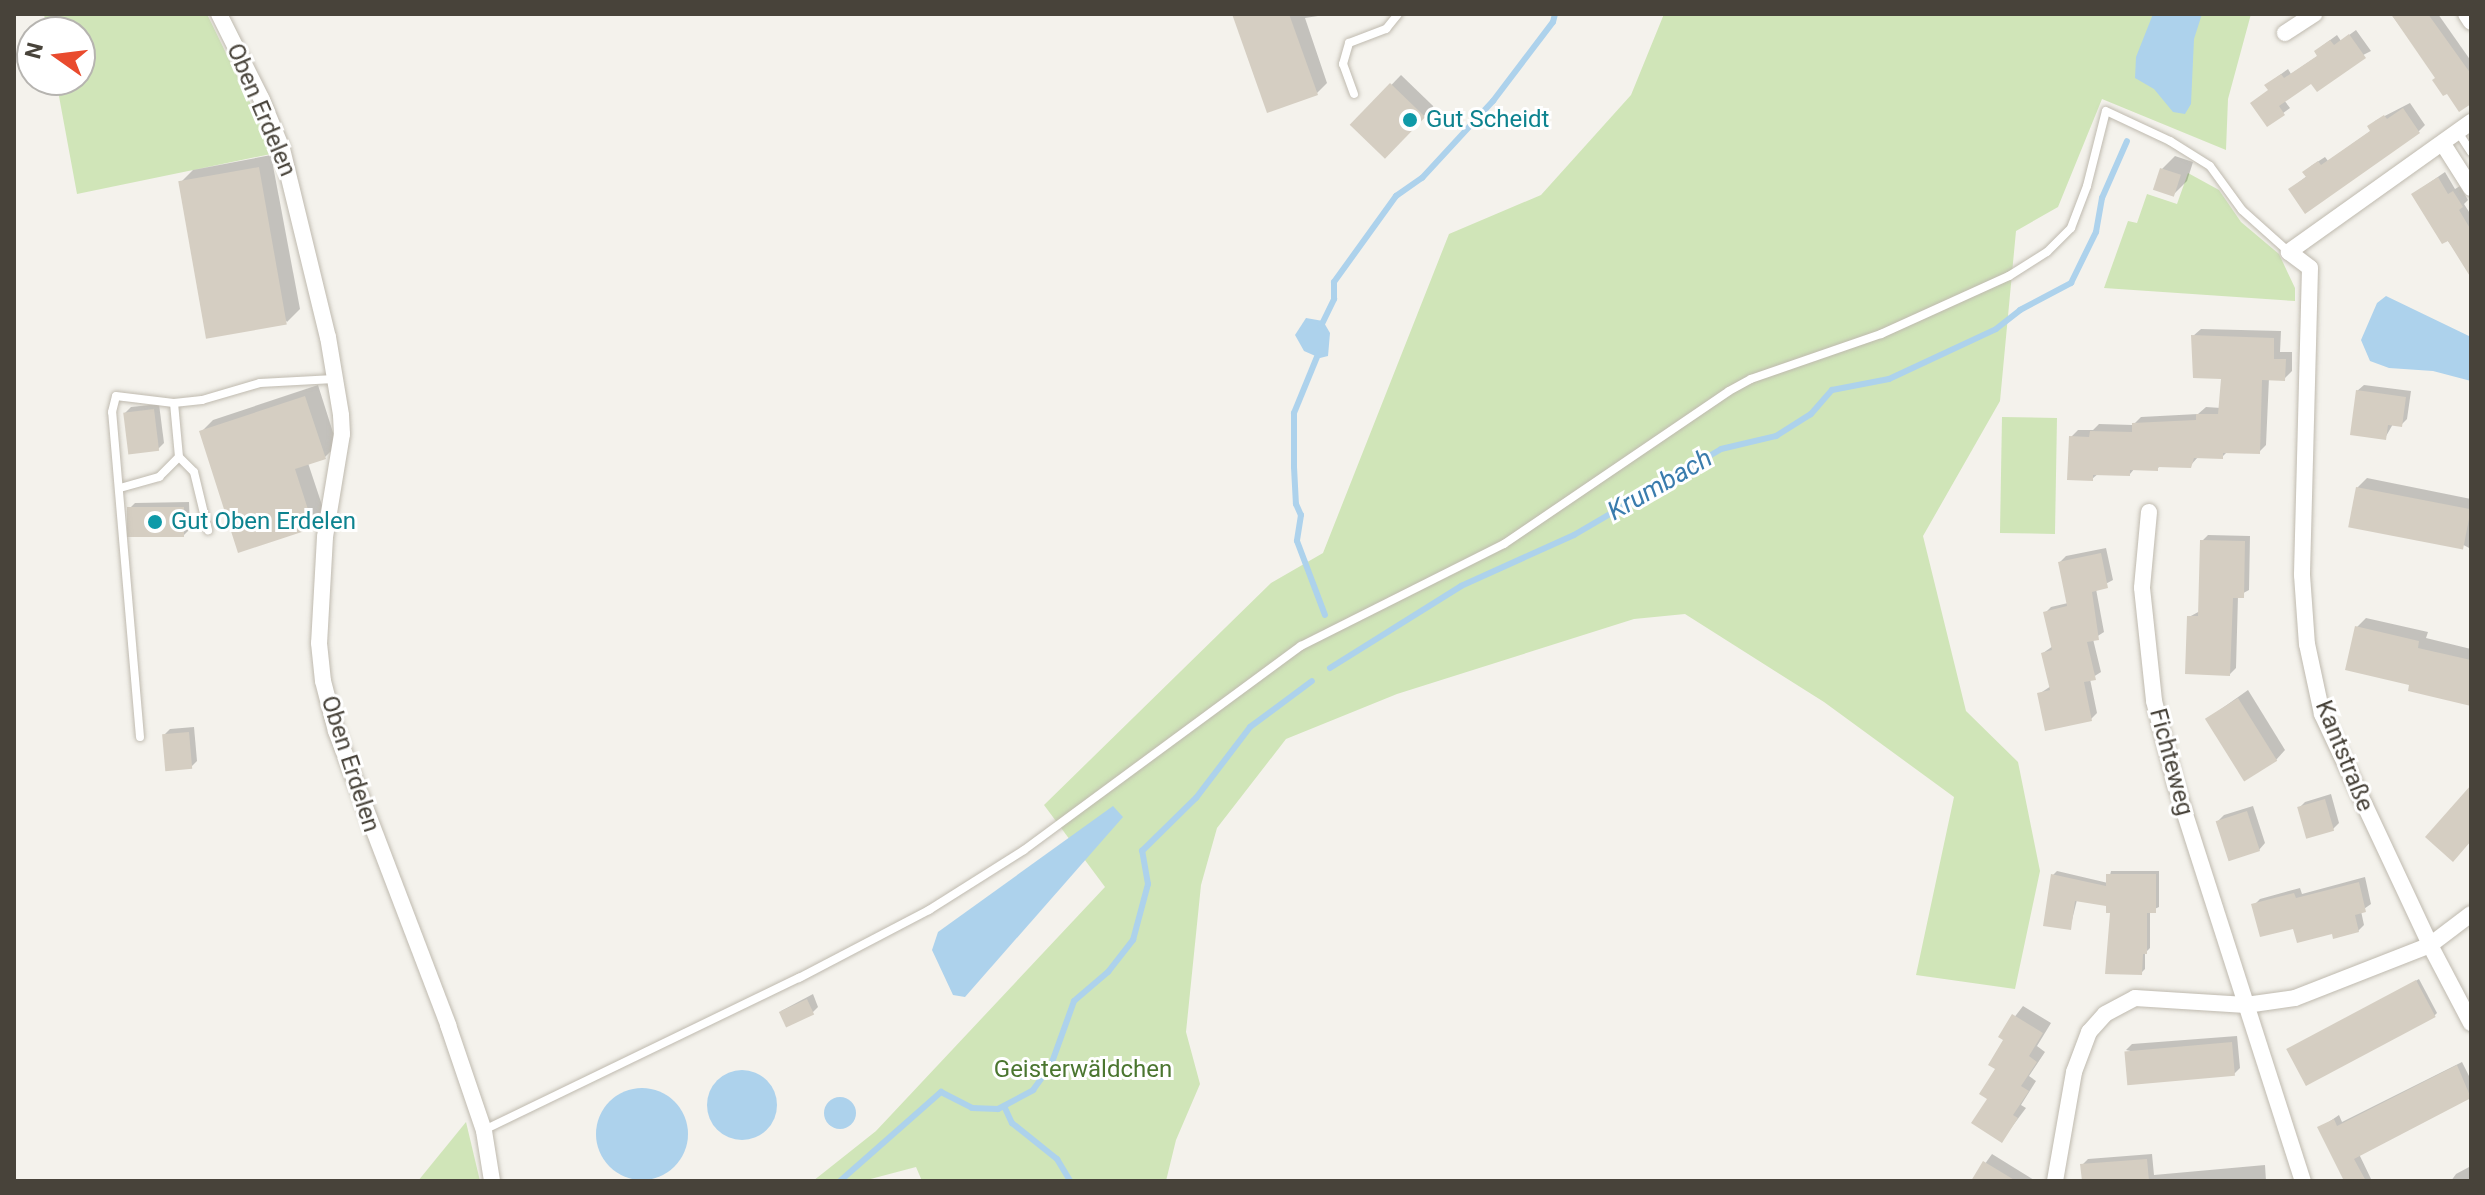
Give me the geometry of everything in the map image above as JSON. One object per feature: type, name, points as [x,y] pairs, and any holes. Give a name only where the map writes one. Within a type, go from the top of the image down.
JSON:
[{"type":"street","name":"Oben Erdelen","points":[[219,14],[261,98],[282,149],[328,337],[342,434],[325,537],[319,643],[323,681],[336,731],[448,1025],[484,1131],[492,1181]]},
{"type":"street","points":[[2285,33],[2314,14]]},
{"type":"street","points":[[2466,14],[2471,22]]},
{"type":"street","points":[[2289,252],[2350,205],[2464,127]]},
{"type":"street","points":[[2443,144],[2471,188]]},
{"type":"street","name":"Kantstraße","points":[[2289,252],[2310,268],[2309,371],[2301,513],[2307,644],[2322,714],[2430,945],[2471,1023]]},
{"type":"street","name":"Fichteweg","points":[[2149,512],[2142,588],[2154,701],[2176,786],[2303,1181]]},
{"type":"street","points":[[2055,1181],[2074,1072],[2089,1032],[2105,1014],[2135,998],[2246,1005],[2295,998],[2430,945],[2471,914]]},
{"type":"lane","points":[[1354,94],[1343,64],[1349,43],[1386,29],[1398,14]]},
{"type":"lane","points":[[484,1131],[799,978],[929,910],[1024,850],[1301,646],[1504,544],[1729,391],[1751,379],[1881,334],[2009,276],[2047,252],[2071,228],[2087,186],[2106,111],[2170,141],[2210,166],[2242,210],[2289,252]]},
{"type":"lane","points":[[2464,127],[2471,152]]},
{"type":"lane","points":[[140,737],[112,412],[116,396],[174,403],[202,400],[260,383],[334,379]]},
{"type":"lane","points":[[174,403],[179,457],[194,472],[208,530]]},
{"type":"lane","points":[[120,488],[159,477],[179,457]]},
{"type":"green space","points":[[207,14],[263,129],[271,154],[77,194],[59,96],[96,96],[96,16],[44,16]]},
{"type":"green space","name":"Geisterwäldchen","points":[[1664,14],[2251,14],[2228,99],[2226,150],[2102,99],[2058,207],[2016,231],[2000,401],[1923,536],[1966,711],[2018,762],[2040,871],[2015,989],[1916,975],[1954,797],[1824,702],[1685,614],[1634,619],[1397,694],[1286,739],[1217,828],[1201,885],[1186,1032],[1200,1084],[1176,1140],[1166,1181],[922,1181],[916,1167],[863,1181],[813,1181],[876,1131],[1105,887],[1044,805],[1271,583],[1323,553],[1449,234],[1541,195],[1631,95]]},
{"type":"green space","points":[[2188,173],[2219,190],[2241,222],[2279,254],[2295,288],[2295,301],[2104,288],[2128,221],[2137,223],[2147,194],[2177,204]]},
{"type":"green space","points":[[2002,417],[2057,418],[2055,534],[2000,533]]},
{"type":"green space","points":[[466,1122],[480,1181],[418,1181]]},
{"type":"water","points":[[2153,14],[2202,14],[2194,39],[2191,104],[2185,114],[2173,112],[2154,89],[2135,78],[2136,57]]},
{"type":"water","points":[[2386,296],[2471,337],[2471,381],[2433,371],[2389,368],[2370,361],[2361,340],[2377,303]]},
{"type":"water","points":[[1306,318],[1323,321],[1330,333],[1328,356],[1320,358],[1304,351],[1295,335]]},
{"type":"water","points":[[1113,806],[1123,817],[965,997],[953,995],[932,950],[938,932]]},
{"type":"water","points":[[742,1070],[767,1080],[777,1105],[767,1130],[742,1140],[717,1130],[707,1105],[717,1080]]},
{"type":"water","points":[[642,1088],[660,1092],[674,1102],[684,1116],[688,1134],[684,1152],[674,1166],[660,1176],[642,1180],[624,1176],[610,1166],[600,1152],[596,1134],[600,1116],[610,1102],[624,1092]]},
{"type":"water","points":[[840,1097],[851,1102],[856,1113],[851,1124],[840,1129],[829,1124],[824,1113],[829,1102]]},
{"type":"building","points":[[1232,14],[1289,14],[1318,95],[1267,113]]},
{"type":"building","points":[[2391,14],[2428,14],[2471,74],[2471,104],[2459,112],[2447,94],[2443,96],[2432,80],[2435,78]]},
{"type":"building","points":[[2349,34],[2366,58],[2317,92],[2311,84],[2279,106],[2285,115],[2267,127],[2250,103],[2268,90],[2264,85],[2281,74],[2284,78],[2317,56],[2314,51],[2330,40],[2334,45]]},
{"type":"building","name":"Gut Scheidt","points":[[1390,83],[1425,117],[1385,159],[1350,125]]},
{"type":"building","points":[[2403,108],[2420,133],[2305,214],[2288,189],[2306,177],[2302,172],[2318,161],[2321,165],[2347,147],[2370,131],[2367,126],[2384,115],[2387,119]]},
{"type":"building","points":[[259,167],[287,325],[206,339],[178,181]]},
{"type":"building","points":[[2160,168],[2181,175],[2174,197],[2153,190]]},
{"type":"building","points":[[2438,177],[2448,194],[2453,191],[2463,207],[2459,210],[2471,230],[2471,278],[2448,241],[2442,244],[2411,194]]},
{"type":"building","points":[[2191,335],[2274,338],[2274,359],[2286,359],[2285,381],[2262,380],[2260,454],[2223,453],[2223,459],[2194,458],[2191,468],[2158,467],[2158,471],[2130,470],[2130,476],[2093,475],[2093,481],[2067,480],[2069,436],[2089,437],[2090,431],[2132,432],[2132,423],[2196,420],[2196,414],[2218,414],[2221,379],[2193,378]]},
{"type":"building","points":[[2356,390],[2406,397],[2402,427],[2388,425],[2386,440],[2350,435]]},
{"type":"building","points":[[305,396],[326,459],[295,469],[314,528],[238,553],[199,431]]},
{"type":"building","points":[[154,409],[159,451],[128,454],[123,413]]},
{"type":"building","points":[[2356,487],[2471,509],[2463,550],[2348,527]]},
{"type":"building","name":"Gut Oben Erdelen","points":[[127,507],[184,507],[184,537],[127,537]]},
{"type":"building","points":[[2200,540],[2245,541],[2244,598],[2233,598],[2230,676],[2185,674],[2187,616],[2198,616]]},
{"type":"building","points":[[2101,553],[2108,588],[2092,592],[2099,640],[2087,642],[2096,680],[2084,682],[2092,721],[2045,731],[2037,693],[2050,690],[2041,653],[2052,650],[2043,612],[2067,606],[2058,562]]},
{"type":"building","points":[[2355,626],[2419,641],[2418,648],[2471,660],[2471,706],[2408,691],[2409,685],[2345,670]]},
{"type":"building","points":[[2238,698],[2277,761],[2244,781],[2205,719]]},
{"type":"building","points":[[189,732],[192,769],[165,771],[162,734]]},
{"type":"building","points":[[2471,785],[2471,841],[2453,862],[2425,837]]},
{"type":"building","points":[[2325,799],[2334,831],[2306,839],[2297,807]]},
{"type":"building","points":[[2247,811],[2260,851],[2229,861],[2216,821]]},
{"type":"building","points":[[2051,874],[2106,886],[2106,874],[2156,874],[2156,913],[2147,913],[2147,954],[2143,954],[2142,975],[2105,974],[2110,913],[2106,913],[2106,906],[2075,901],[2071,930],[2043,926]]},
{"type":"building","points":[[2359,882],[2366,912],[2355,915],[2359,932],[2333,939],[2332,934],[2297,943],[2293,929],[2260,937],[2251,904],[2294,893],[2296,898]]},
{"type":"building","points":[[2416,980],[2436,1017],[2306,1086],[2286,1049]]},
{"type":"building","points":[[807,999],[814,1014],[786,1028],[779,1012]]},
{"type":"building","points":[[2012,1014],[2043,1033],[2029,1056],[2037,1062],[2021,1086],[2029,1091],[2013,1115],[2018,1118],[2002,1143],[1971,1123],[1987,1099],[1979,1094],[1995,1069],[1988,1065],[2003,1040],[1998,1037]]},
{"type":"building","points":[[2232,1042],[2235,1076],[2127,1085],[2124,1051]]},
{"type":"building","points":[[2457,1065],[2471,1098],[2354,1159],[2366,1181],[2344,1181],[2317,1127],[2334,1119],[2337,1126]]},
{"type":"building","points":[[2147,1159],[2149,1181],[2082,1181],[2080,1164]]},
{"type":"building","points":[[1983,1161],[2016,1181],[1971,1181]]},
{"type":"waterway","points":[[1321,326],[1334,299],[1334,282],[1396,196],[1422,178],[1493,101],[1553,22],[1555,14]]},
{"type":"waterway","name":"Krumbach","points":[[1330,668],[1461,586],[1574,535],[1721,449],[1776,436],[1811,414],[1832,390],[1889,379],[1996,329],[2020,310],[2071,283],[2096,232],[2102,198],[2127,141]]},
{"type":"waterway","points":[[1319,352],[1294,413],[1294,467],[1296,504],[1301,515],[1297,541],[1325,615]]},
{"type":"waterway","name":"Krumbach","points":[[840,1181],[941,1092],[972,1108],[998,1109],[1033,1090],[1051,1065],[1074,1001],[1108,972],[1133,940],[1148,884],[1142,851],[1196,798],[1250,727],[1312,681]]},
{"type":"waterway","points":[[1004,1106],[1012,1123],[1057,1159],[1070,1181]]},
{"type":"place","name":"Gut Scheidt","points":[[1410,120]]},
{"type":"place","name":"Gut Oben Erdelen","points":[[155,522]]}]
